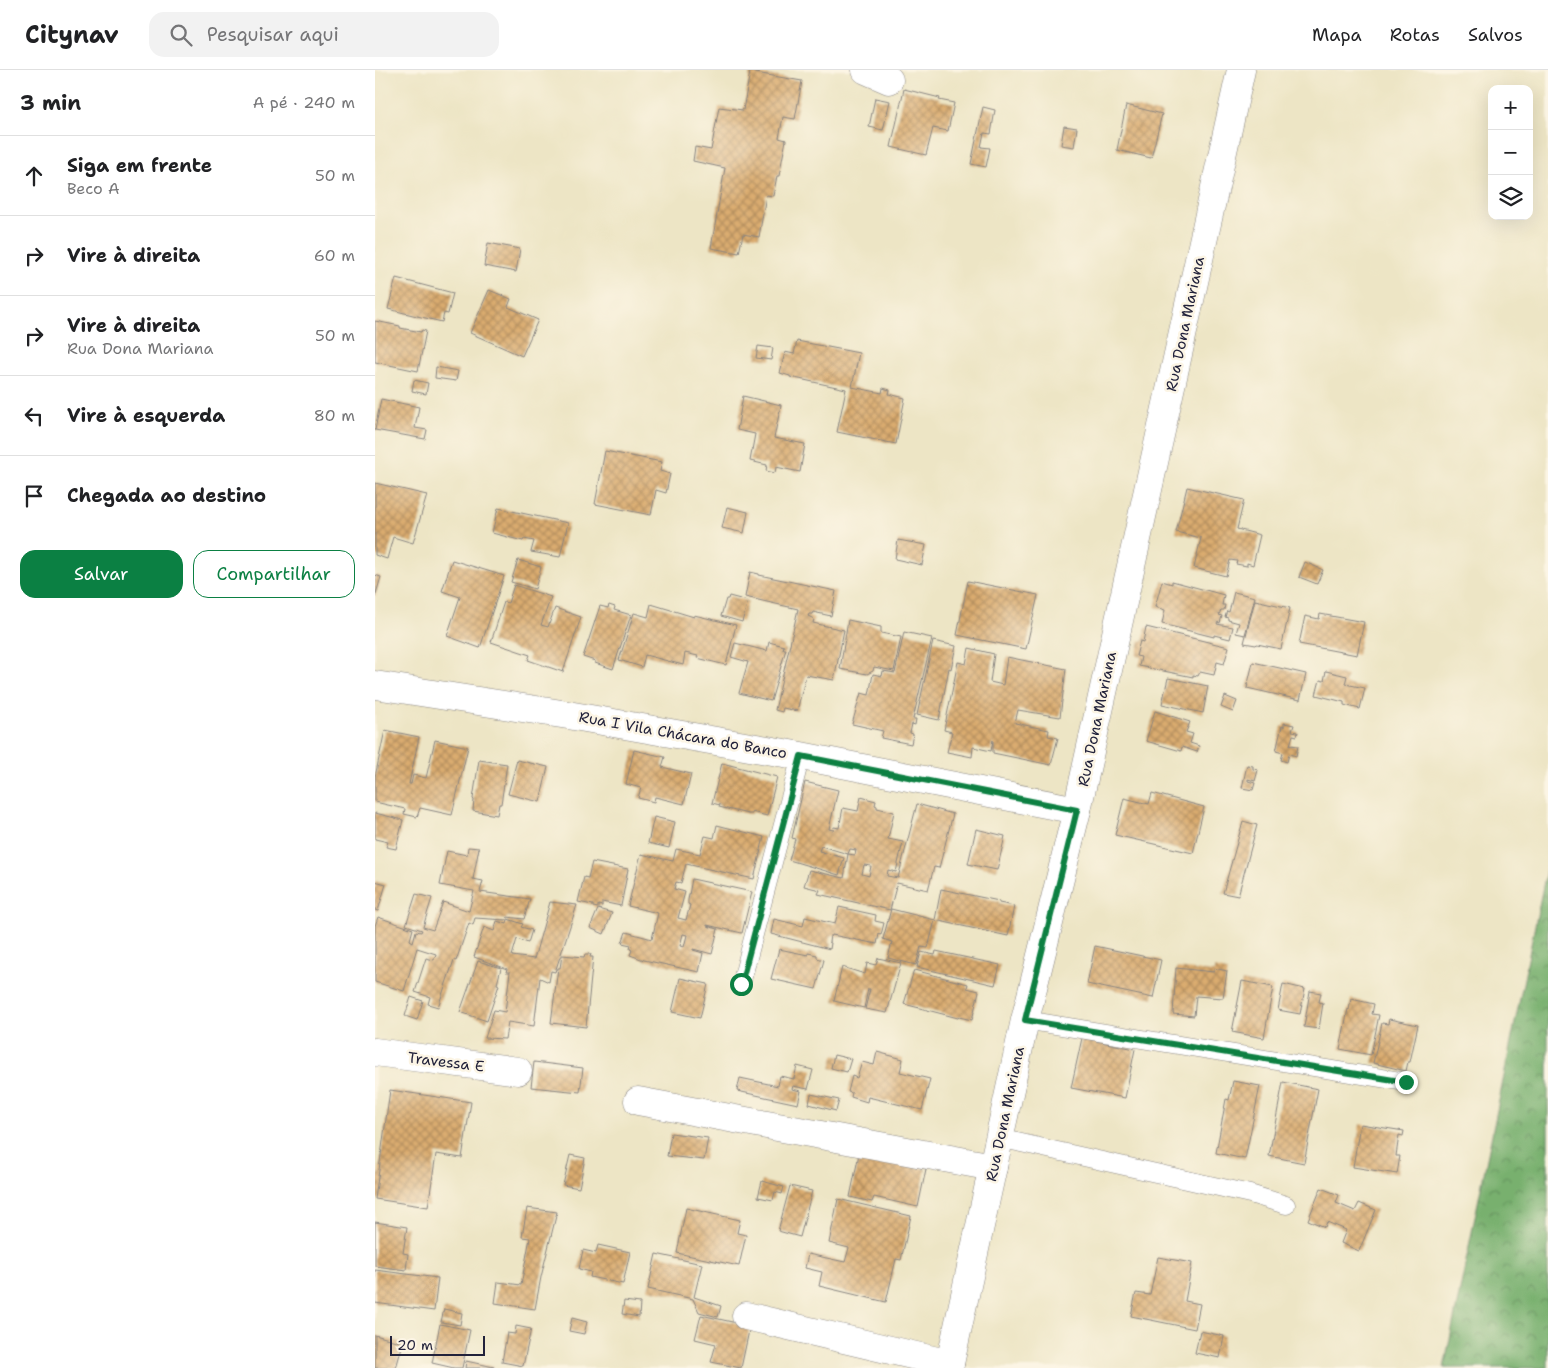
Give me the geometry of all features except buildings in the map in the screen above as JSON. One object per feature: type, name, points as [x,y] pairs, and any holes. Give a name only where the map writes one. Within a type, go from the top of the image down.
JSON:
[{"type":"street","name":"Rua Dona Mariana","points":[[950,1366],[1025,1020],[1077,810],[1241,70]]},
{"type":"street","name":"Rua I Vila Chácara do Banco","points":[[375,685],[568,715],[801,756],[1077,810]]},
{"type":"street","name":"Travessa E","points":[[375,1052],[518,1071]]},
{"type":"street","points":[[638,1101],[993,1167]]},
{"type":"street","points":[[746,1316],[950,1366]]},
{"type":"lane","points":[[741,984],[801,756]]},
{"type":"lane","points":[[1025,1020],[1406,1082]]},
{"type":"lane","points":[[999,1138],[1250,1194],[1286,1205]]},
{"type":"green space","points":[[1548,862],[1548,1368],[1444,1368]]},
{"type":"route","points":[[741,984],[801,756],[1077,810],[1025,1020],[1406,1082]]}]
